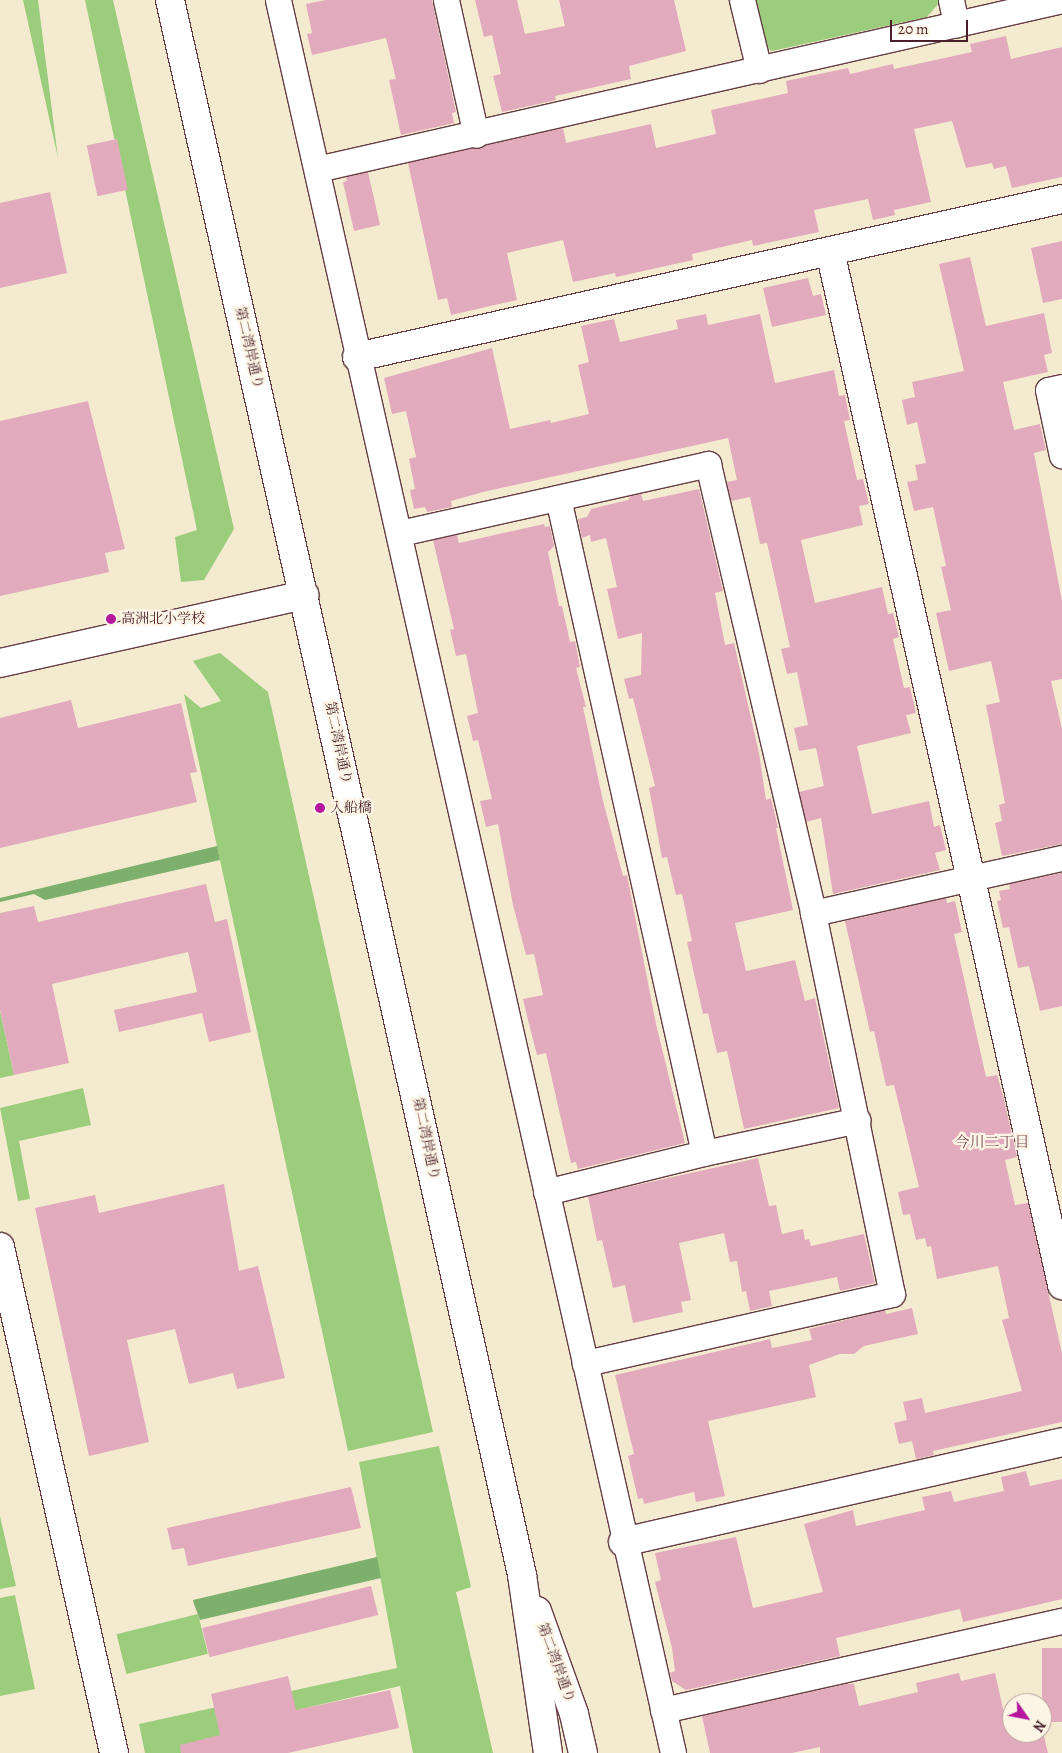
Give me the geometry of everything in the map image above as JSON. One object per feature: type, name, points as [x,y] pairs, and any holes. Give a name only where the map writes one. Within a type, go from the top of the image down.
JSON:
[{"type":"street","name":"第二湾岸通り","points":[[170,0],[305,595],[522,1575],[540,1721],[548,1753]]},
{"type":"street","points":[[278,0],[317,169],[357,357],[400,533],[585,1363],[623,1542],[673,1753]]},
{"type":"street","points":[[446,0],[476,134]]},
{"type":"street","points":[[742,0],[759,70]]},
{"type":"street","points":[[951,0],[956,24]]},
{"type":"street","points":[[317,169],[1062,0]]},
{"type":"street","points":[[357,357],[1062,199]]},
{"type":"street","points":[[830,251],[1062,1285]]},
{"type":"street","points":[[1062,387],[1048,390],[1062,456]]},
{"type":"street","points":[[400,533],[708,464],[813,913],[858,1120],[892,1294],[585,1363]]},
{"type":"street","points":[[558,498],[704,1153]]},
{"type":"street","points":[[0,663],[305,595]]},
{"type":"street","points":[[813,913],[1062,858]]},
{"type":"street","points":[[546,1192],[704,1153],[858,1120]]},
{"type":"street","points":[[0,1247],[114,1753]]},
{"type":"street","points":[[623,1542],[1062,1442]]},
{"type":"street","name":"第二湾岸通り","points":[[522,1575],[574,1714],[583,1753]]},
{"type":"street","points":[[663,1710],[1062,1622]]},
{"type":"green space","points":[[23,0],[38,0],[58,158]]},
{"type":"green space","points":[[85,0],[113,0],[234,529],[204,580],[181,582],[175,537],[197,530]]},
{"type":"green space","points":[[751,0],[939,0],[939,3],[927,17],[772,51],[761,44]]},
{"type":"green space","points":[[220,653],[268,692],[433,1432],[348,1451],[184,694],[201,708],[221,701],[193,661]]},
{"type":"green space","points":[[217,846],[220,860],[45,900],[34,894],[0,902],[0,898]]},
{"type":"green space","points":[[0,1010],[14,1075],[0,1078]]},
{"type":"green space","points":[[83,1088],[91,1125],[19,1141],[30,1199],[18,1201],[0,1108]]},
{"type":"green space","points":[[439,1446],[471,1587],[456,1592],[493,1753],[413,1753],[400,1686],[219,1728],[224,1753],[145,1753],[139,1724],[397,1668],[359,1462]]},
{"type":"green space","points":[[0,1516],[16,1586],[0,1589]]},
{"type":"green space","points":[[377,1557],[381,1578],[200,1620],[193,1600]]},
{"type":"green space","points":[[15,1595],[35,1689],[0,1696],[0,1598]]},
{"type":"green space","points":[[198,1614],[208,1654],[126,1674],[116,1634]]},
{"type":"building","points":[[326,0],[432,0],[456,112],[452,113],[454,123],[401,135],[389,80],[396,79],[386,38],[312,55],[307,34],[312,33],[306,4]]},
{"type":"building","points":[[475,0],[517,0],[525,34],[565,26],[559,0],[674,0],[686,51],[629,66],[631,79],[555,96],[556,100],[502,112],[493,76],[501,74],[492,35],[484,37]]},
{"type":"building","points":[[1006,36],[1011,59],[1062,47],[1062,177],[1012,188],[1006,166],[994,169],[992,163],[966,168],[952,121],[914,129],[931,202],[894,210],[895,215],[873,220],[868,199],[814,210],[819,232],[753,246],[752,240],[692,254],[693,260],[616,277],[615,273],[573,282],[563,240],[507,253],[517,300],[451,315],[447,298],[438,300],[408,163],[563,128],[566,143],[651,124],[656,148],[716,134],[711,110],[788,93],[786,81],[848,68],[850,74],[893,64],[894,69],[972,52],[970,44]]},
{"type":"building","points":[[117,139],[128,190],[97,196],[87,145]]},
{"type":"building","points":[[368,172],[380,225],[354,231],[343,182],[347,181],[346,177]]},
{"type":"building","points":[[50,192],[67,273],[0,288],[0,203]]},
{"type":"building","points":[[1062,241],[1062,299],[1043,303],[1031,248]]},
{"type":"building","points":[[970,257],[986,326],[1044,313],[1052,353],[1044,355],[1048,372],[1003,382],[1014,430],[1040,424],[1046,450],[1034,453],[1062,601],[1062,679],[1051,681],[1062,729],[1062,844],[1002,856],[995,823],[1002,821],[999,805],[1005,803],[986,705],[1000,702],[991,661],[949,671],[936,613],[951,610],[941,567],[946,566],[933,507],[914,511],[907,482],[918,480],[915,465],[926,463],[917,422],[907,425],[902,400],[915,397],[912,382],[964,371],[939,264]]},
{"type":"building","points":[[808,278],[813,296],[821,294],[826,315],[772,327],[763,288]]},
{"type":"building","points":[[706,314],[708,325],[760,314],[775,383],[834,370],[839,396],[845,395],[850,420],[844,421],[857,480],[863,479],[869,504],[859,506],[863,525],[801,540],[815,603],[882,587],[888,614],[893,613],[899,637],[893,639],[904,688],[910,687],[916,713],[906,715],[911,733],[857,746],[872,814],[929,801],[934,827],[940,825],[946,850],[935,853],[940,870],[833,894],[821,818],[806,822],[799,792],[824,786],[816,748],[799,751],[794,728],[808,725],[797,672],[787,674],[781,649],[790,647],[767,543],[760,544],[750,497],[731,501],[727,482],[737,480],[728,438],[483,492],[451,501],[452,507],[427,512],[425,507],[414,509],[410,490],[415,489],[409,459],[416,457],[406,411],[392,414],[384,378],[492,348],[510,429],[550,420],[551,423],[589,414],[578,365],[589,362],[581,326],[614,319],[620,342],[678,329],[676,320]]},
{"type":"building","points":[[88,401],[125,549],[105,553],[109,572],[0,596],[0,421]]},
{"type":"building","points":[[699,489],[723,591],[715,593],[725,645],[734,643],[759,753],[766,800],[771,798],[778,828],[776,828],[793,910],[735,923],[746,971],[795,960],[805,1001],[815,998],[839,1108],[744,1129],[727,1051],[717,1053],[708,1013],[703,1014],[687,942],[692,941],[682,894],[676,895],[667,857],[662,858],[649,788],[655,786],[633,698],[629,699],[624,679],[641,675],[642,633],[618,639],[607,589],[617,587],[606,538],[591,542],[590,535],[582,538],[578,519],[587,517],[591,509],[628,500],[631,496],[641,494],[643,501]]},
{"type":"building","points":[[544,524],[545,527],[550,526],[554,546],[548,552],[559,606],[562,606],[570,642],[575,641],[580,667],[576,668],[586,707],[583,707],[603,801],[623,876],[627,875],[656,1024],[685,1143],[578,1169],[576,1162],[571,1163],[546,1053],[537,1055],[523,999],[543,995],[534,954],[526,955],[513,905],[498,824],[486,827],[480,801],[492,799],[478,740],[473,741],[467,716],[478,713],[466,654],[456,656],[450,630],[454,629],[433,540],[457,535],[459,543]]},
{"type":"building","points":[[71,700],[78,728],[181,703],[197,772],[190,773],[197,802],[0,848],[0,718]]},
{"type":"building","points":[[1062,873],[1062,1006],[1040,1011],[1029,966],[1018,968],[1009,927],[1003,928],[997,901],[1001,900],[999,891],[1010,889],[1009,884]]},
{"type":"building","points":[[206,884],[215,922],[227,919],[251,1032],[209,1042],[202,1013],[119,1032],[114,1010],[197,992],[188,952],[52,984],[69,1063],[14,1075],[0,1010],[0,913],[34,906],[38,922]]},
{"type":"building","points":[[946,898],[947,903],[955,901],[962,932],[954,934],[986,1077],[997,1075],[1004,1099],[1017,1157],[1005,1160],[1015,1205],[1028,1203],[1062,1353],[1062,1422],[933,1451],[934,1455],[916,1459],[912,1441],[899,1444],[894,1423],[907,1420],[903,1402],[922,1398],[925,1413],[1022,1391],[1002,1320],[1009,1318],[998,1266],[937,1279],[931,1246],[927,1247],[925,1238],[916,1240],[910,1214],[903,1215],[898,1192],[919,1187],[894,1085],[886,1086],[874,1031],[870,1032],[845,921]]},
{"type":"building","points":[[758,1158],[769,1206],[776,1205],[782,1234],[803,1229],[805,1240],[809,1239],[811,1246],[864,1234],[875,1283],[840,1291],[837,1277],[769,1291],[772,1306],[750,1311],[746,1291],[742,1292],[737,1261],[730,1262],[724,1233],[679,1243],[691,1300],[681,1302],[683,1312],[633,1323],[625,1285],[613,1288],[602,1240],[597,1241],[588,1196]]},
{"type":"building","points":[[224,1184],[239,1271],[258,1266],[285,1378],[237,1389],[233,1373],[189,1384],[175,1329],[127,1340],[149,1442],[89,1456],[35,1208],[95,1195],[99,1213]]},
{"type":"building","points":[[912,1308],[918,1334],[864,1346],[854,1354],[840,1354],[809,1365],[816,1397],[708,1421],[725,1496],[696,1502],[694,1492],[644,1504],[643,1498],[638,1499],[628,1456],[634,1454],[615,1375],[770,1339],[772,1348],[812,1340],[809,1329],[885,1310],[886,1314]]},
{"type":"building","points":[[1026,1471],[1030,1486],[1062,1479],[1062,1599],[963,1622],[960,1609],[836,1638],[840,1656],[686,1690],[672,1681],[670,1673],[675,1671],[672,1648],[655,1582],[661,1580],[655,1553],[736,1537],[753,1608],[823,1592],[804,1524],[853,1510],[856,1526],[925,1510],[922,1497],[951,1491],[954,1502],[1004,1491],[1001,1477]]},
{"type":"building","points":[[351,1487],[361,1528],[188,1566],[184,1548],[172,1550],[167,1528]]},
{"type":"building","points":[[371,1586],[378,1615],[209,1657],[202,1628]]},
{"type":"building","points":[[1042,1648],[1062,1648],[1062,1722],[1052,1722],[1052,1693],[1042,1693]]},
{"type":"building","points":[[959,1673],[961,1681],[995,1673],[1002,1704],[1002,1743],[1046,1743],[1048,1753],[820,1753],[820,1747],[792,1753],[710,1753],[702,1716],[846,1684],[854,1684],[859,1706],[918,1692],[916,1683]]},
{"type":"building","points":[[288,1676],[296,1710],[390,1690],[399,1728],[288,1753],[181,1753],[180,1745],[220,1735],[211,1694]]},
{"type":"place","name":"高洲北小学校","points":[[111,619]]},
{"type":"place","name":"入船橋","points":[[320,808]]},
{"type":"district","name":"今川二丁目","points":[[992,1143]]}]
